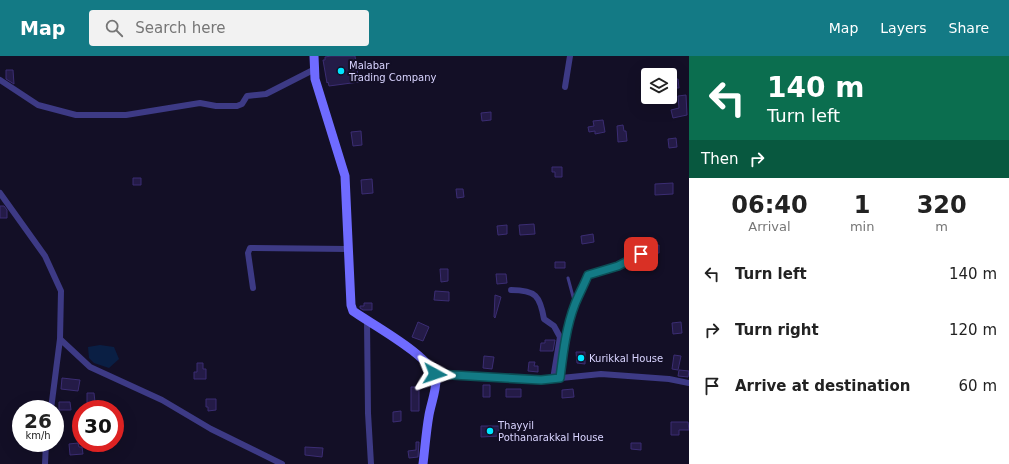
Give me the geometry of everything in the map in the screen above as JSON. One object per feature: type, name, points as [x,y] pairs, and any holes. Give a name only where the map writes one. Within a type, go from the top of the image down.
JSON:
[{"type":"main road","points":[[314,56],[316,79],[345,176],[351,305],[353,311],[398,340],[426,362],[435,374],[436,380],[429,415],[423,464]]},
{"type":"street","points":[[565,87],[570,56]]},
{"type":"street","points":[[0,80],[38,105],[55,110],[76,115],[126,115],[200,103],[216,106],[237,106],[242,104],[247,96],[266,94],[315,69]]},
{"type":"street","points":[[0,193],[45,256],[61,291],[60,339],[52,400]]},
{"type":"street","points":[[253,288],[248,253],[250,248],[348,249]]},
{"type":"street","points":[[511,290],[532,292],[541,302],[544,319],[554,326],[560,337],[553,379]]},
{"type":"street","points":[[367,321],[368,413],[371,464]]},
{"type":"street","points":[[60,339],[90,367],[162,400],[211,429],[282,464]]},
{"type":"street","points":[[435,374],[541,380],[601,374],[669,378],[689,383]]},
{"type":"street","points":[[45,464],[46,452]]},
{"type":"lane","points":[[560,378],[563,350],[575,304],[588,275],[618,266],[641,254]]},
{"type":"lane","points":[[568,278],[575,304]]},
{"type":"water","points":[[100,345],[114,347],[119,359],[109,368],[94,363],[89,358],[88,347]]},
{"type":"building","name":"Malabar Trading Company","points":[[355,56],[359,82],[329,86],[328,82],[327,83],[323,60],[325,60],[325,57]]},
{"type":"building","points":[[6,70],[13,70],[14,84],[6,79]]},
{"type":"building","points":[[677,79],[678,79],[679,88],[677,88]]},
{"type":"building","points":[[686,95],[687,115],[673,118],[671,110],[679,108],[678,96]]},
{"type":"building","points":[[491,112],[491,120],[482,121],[481,113]]},
{"type":"building","points":[[603,120],[605,132],[595,134],[595,131],[589,132],[588,127],[594,126],[593,121]]},
{"type":"building","points":[[623,125],[624,131],[626,131],[627,141],[618,142],[617,126]]},
{"type":"building","points":[[361,131],[362,145],[353,146],[351,132]]},
{"type":"building","points":[[676,138],[677,147],[669,148],[668,139]]},
{"type":"building","points":[[552,167],[562,167],[562,177],[555,177],[555,172],[552,172]]},
{"type":"building","points":[[133,178],[141,178],[141,185],[133,185]]},
{"type":"building","points":[[372,179],[373,193],[362,194],[361,180]]},
{"type":"building","points":[[673,183],[673,194],[655,195],[655,184]]},
{"type":"building","points":[[456,189],[463,189],[464,197],[457,198]]},
{"type":"building","points":[[0,206],[4,206],[7,210],[7,218],[0,218]]},
{"type":"building","points":[[534,224],[535,234],[520,235],[519,225]]},
{"type":"building","points":[[507,225],[507,234],[498,235],[497,226]]},
{"type":"building","points":[[593,234],[594,242],[582,244],[581,236]]},
{"type":"building","points":[[659,245],[659,253],[651,254],[650,246]]},
{"type":"building","points":[[555,262],[565,262],[565,268],[555,268]]},
{"type":"building","points":[[440,269],[448,269],[448,281],[441,282]]},
{"type":"building","points":[[496,274],[506,274],[507,283],[497,284]]},
{"type":"building","points":[[435,291],[449,292],[449,301],[434,300]]},
{"type":"building","points":[[495,295],[501,297],[495,318],[494,317]]},
{"type":"building","points":[[364,303],[372,303],[372,310],[363,310],[360,308],[360,306],[364,306]]},
{"type":"building","points":[[418,322],[429,327],[423,341],[412,337]]},
{"type":"building","points":[[681,322],[682,333],[673,334],[672,323]]},
{"type":"building","points":[[545,340],[555,340],[553,351],[540,351],[541,343],[545,343]]},
{"type":"building","name":"Kurikkal House","points":[[576,352],[585,352],[585,364],[577,363]]},
{"type":"building","points":[[674,355],[681,356],[678,370],[672,369]]},
{"type":"building","points":[[484,356],[494,357],[492,369],[483,368]]},
{"type":"building","points":[[529,362],[535,362],[534,366],[538,366],[538,372],[528,371]]},
{"type":"building","points":[[197,363],[203,363],[203,369],[206,369],[206,379],[194,379],[194,372],[197,372]]},
{"type":"building","points":[[679,370],[689,371],[688,377],[678,376]]},
{"type":"building","points":[[62,378],[80,380],[78,391],[61,389]]},
{"type":"building","points":[[483,385],[490,385],[490,397],[483,397]]},
{"type":"building","points":[[411,387],[419,387],[419,411],[411,411]]},
{"type":"building","points":[[506,389],[521,389],[521,397],[506,397]]},
{"type":"building","points":[[573,389],[574,397],[562,398],[562,390]]},
{"type":"building","points":[[87,393],[94,393],[95,400],[87,400]]},
{"type":"building","points":[[206,399],[216,399],[216,410],[208,411],[208,407],[206,407]]},
{"type":"building","points":[[64,402],[70,402],[71,410],[64,410]]},
{"type":"building","points":[[401,411],[401,421],[393,422],[393,412]]},
{"type":"building","points":[[671,422],[688,422],[689,430],[679,430],[679,435],[671,435]]},
{"type":"building","name":"Thayyil Pothanarakkal House","points":[[481,426],[499,426],[499,436],[481,437]]},
{"type":"building","points":[[416,442],[419,442],[418,457],[409,458],[408,451],[416,450]]},
{"type":"building","points":[[631,443],[641,443],[641,450],[631,449]]},
{"type":"building","points":[[69,444],[72,444],[72,452],[83,452],[83,454],[70,455]]},
{"type":"building","points":[[305,447],[323,448],[322,457],[305,455]]},
{"type":"place","name":"Malabar Trading Company","points":[[341,71]]},
{"type":"place","name":"Kurikkal House","points":[[581,358]]},
{"type":"place","name":"Thayyil Pothanarakkal House","points":[[490,431]]},
{"type":"route","points":[[435,374],[513,377],[541,380],[560,378],[563,350],[570,321],[575,304],[588,275],[618,266],[641,254]]}]
